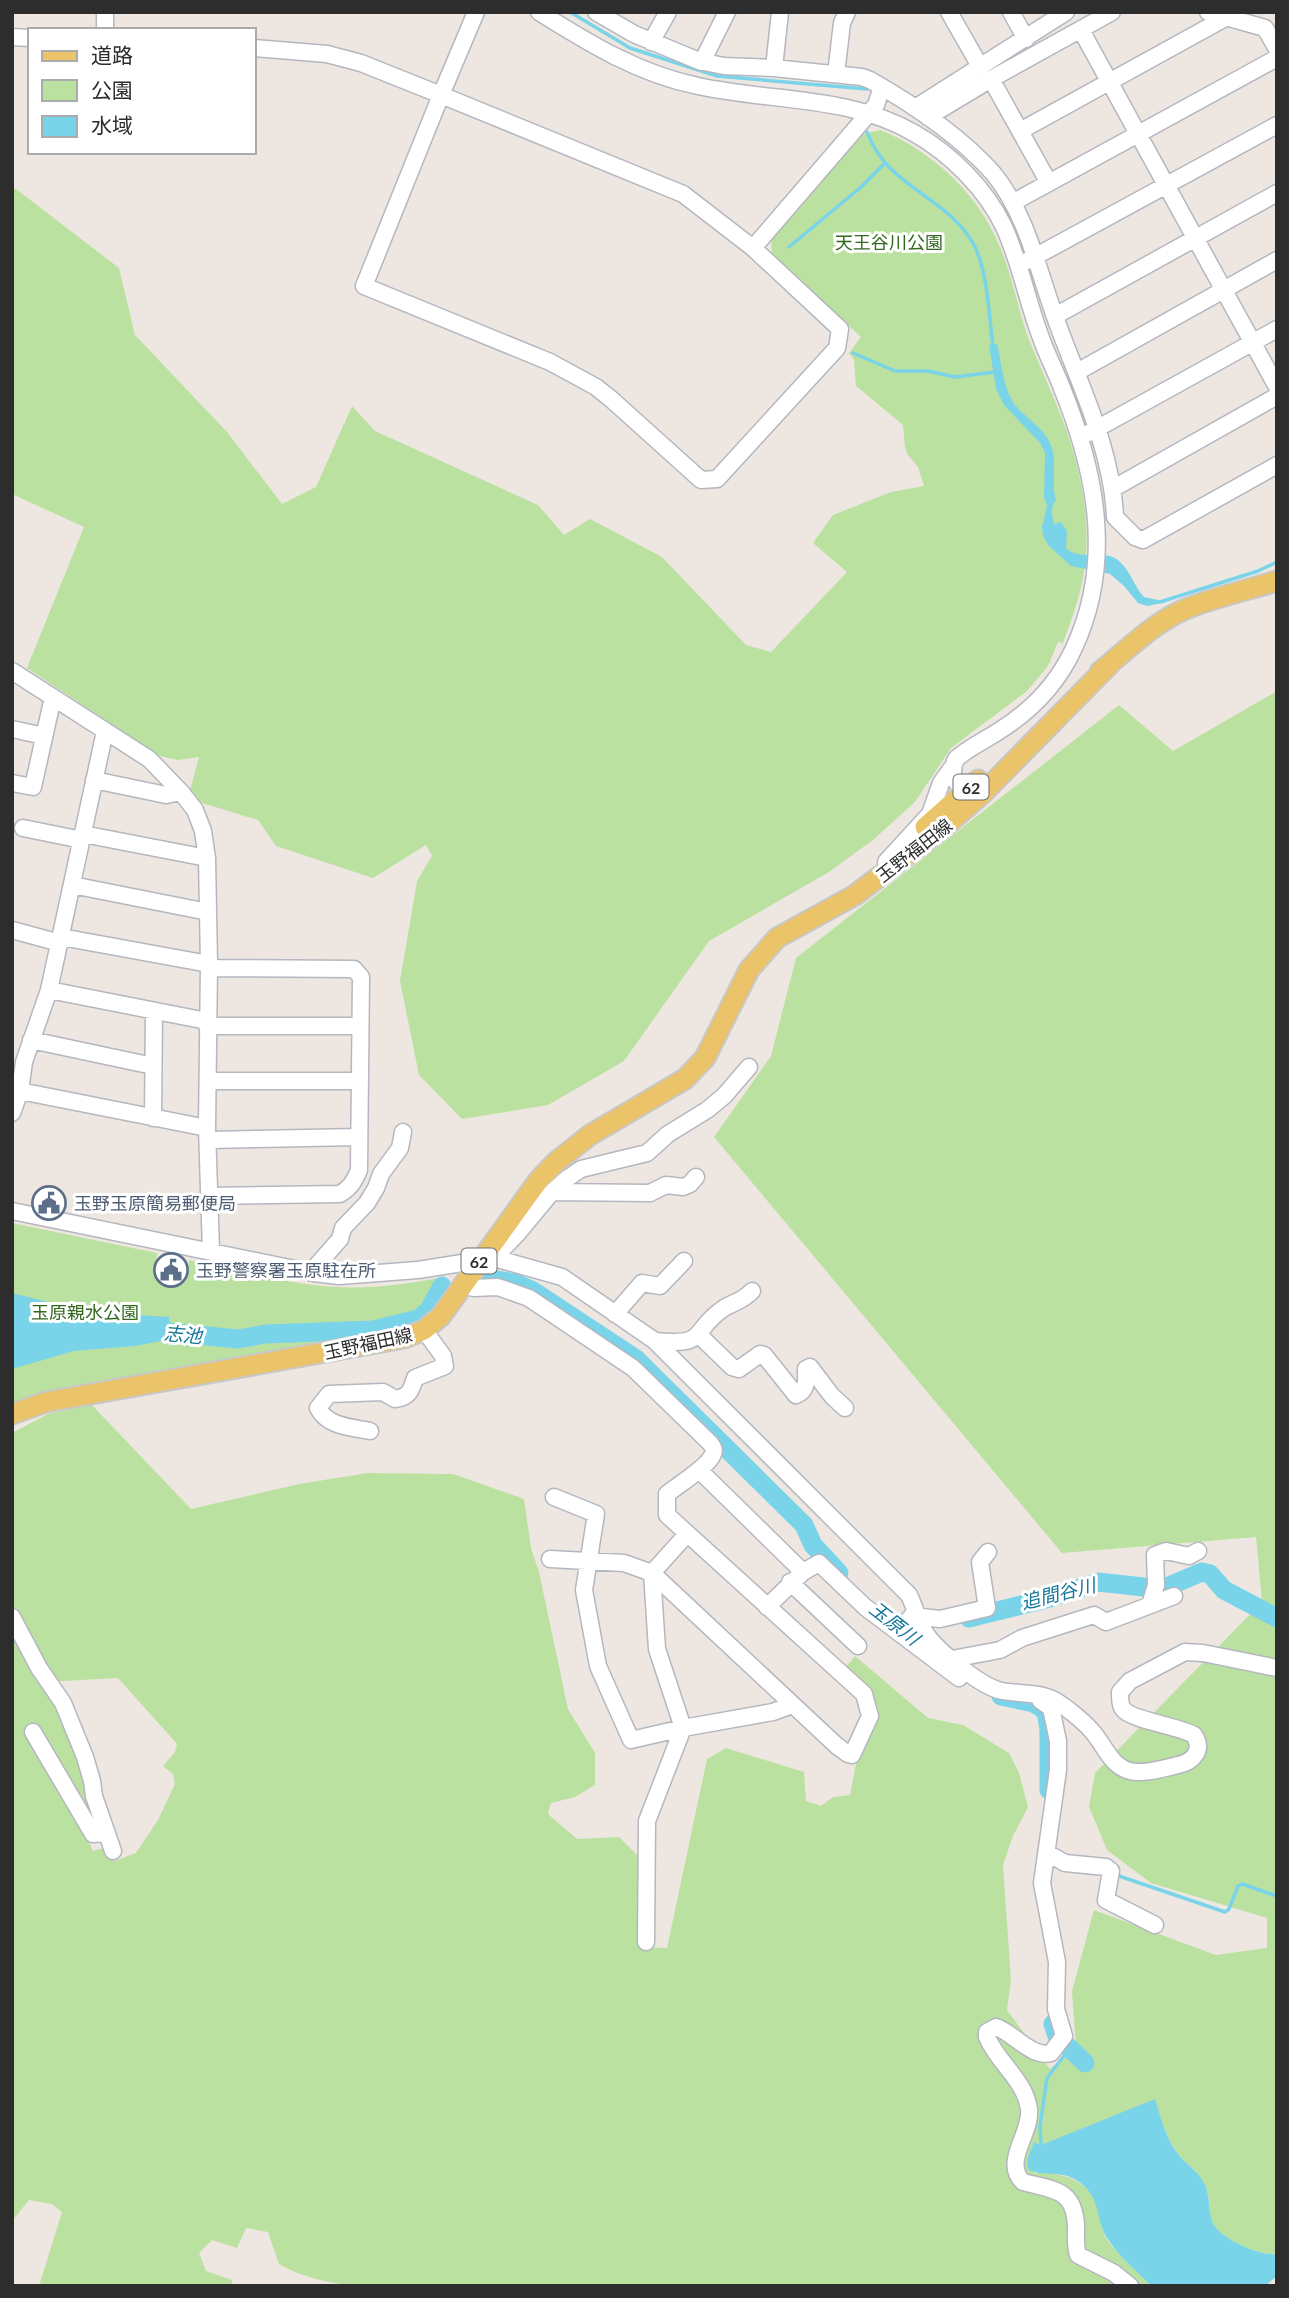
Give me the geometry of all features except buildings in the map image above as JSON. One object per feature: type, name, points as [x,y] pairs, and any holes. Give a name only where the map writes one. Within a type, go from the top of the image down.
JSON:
[{"type":"main road","name":"玉野福田線","points":[[830,908],[969,797],[1146,633],[1187,608],[1277,581]]},
{"type":"main road","name":"玉野福田線","points":[[12,1414],[46,1402],[404,1338],[424,1330],[441,1316],[487,1258],[538,1181],[566,1153],[590,1135],[685,1079],[697,1069],[749,970],[778,938],[855,895],[943,828],[969,797]]},
{"type":"street","points":[[256,48],[327,54],[361,62],[441,95],[683,194],[753,248],[840,329],[837,348],[717,479],[701,480],[611,399],[577,376],[550,362],[364,285],[441,95],[476,12]]},
{"type":"street","points":[[539,12],[623,61],[671,79],[742,94],[844,106],[915,133],[936,147],[970,178],[1003,226],[1040,338],[1081,437],[1092,480],[1097,516],[1096,564],[1085,619],[1075,646],[1056,680],[1023,714],[956,759],[941,783],[930,814],[886,862]]},
{"type":"street","points":[[651,42],[668,12]]},
{"type":"street","points":[[702,62],[727,12]]},
{"type":"street","points":[[774,68],[780,12]]},
{"type":"street","points":[[836,74],[842,23],[847,12]]},
{"type":"street","points":[[949,12],[1049,183]]},
{"type":"street","points":[[1012,12],[1026,39]]},
{"type":"street","points":[[986,73],[1026,39],[1066,12]]},
{"type":"street","points":[[922,113],[986,73],[1081,30],[1112,12]]},
{"type":"street","points":[[1208,12],[1265,28],[1277,49]]},
{"type":"street","points":[[602,14],[651,42],[702,62],[862,77],[922,113],[976,155],[1014,202],[1035,256],[1097,429],[1114,488],[1115,517]]},
{"type":"street","points":[[1020,131],[1227,17]]},
{"type":"street","points":[[1081,30],[1277,387]]},
{"type":"street","points":[[1014,202],[1277,58]]},
{"type":"street","points":[[753,248],[876,105],[882,87]]},
{"type":"street","points":[[1018,265],[1277,125]]},
{"type":"street","points":[[1055,316],[1277,193]]},
{"type":"street","points":[[1077,372],[1277,260]]},
{"type":"street","points":[[1081,437],[1277,329]]},
{"type":"street","points":[[1114,488],[1277,396]]},
{"type":"street","points":[[1097,516],[1115,517],[1135,537],[1143,540],[1277,465]]},
{"type":"street","points":[[12,671],[149,759],[195,810],[203,831],[207,858],[211,1251]]},
{"type":"street","points":[[12,783],[33,787],[53,697]]},
{"type":"street","points":[[12,729],[44,736]]},
{"type":"street","points":[[12,1113],[20,1091],[18,1060],[32,1040],[49,990],[105,731]]},
{"type":"street","points":[[951,769],[969,797]]},
{"type":"street","points":[[94,780],[166,795],[181,792]]},
{"type":"street","points":[[23,828],[207,858]]},
{"type":"street","points":[[72,885],[208,912]]},
{"type":"street","points":[[12,930],[209,964],[215,968],[354,969],[360,977],[359,1170],[348,1189],[340,1194],[210,1196]]},
{"type":"street","points":[[49,990],[207,1023],[360,1026]]},
{"type":"street","points":[[153,1118],[154,1012]]},
{"type":"street","points":[[32,1040],[153,1066]]},
{"type":"street","points":[[487,1258],[518,1233],[552,1192],[581,1169],[647,1153],[668,1134],[724,1096],[749,1068]]},
{"type":"street","points":[[208,1081],[359,1081]]},
{"type":"street","points":[[20,1091],[153,1118],[208,1134],[359,1137]]},
{"type":"street","points":[[311,1272],[340,1239],[342,1228],[367,1203],[381,1174],[400,1148],[403,1132]]},
{"type":"street","points":[[552,1192],[650,1193],[666,1185],[690,1184],[696,1177]]},
{"type":"street","points":[[12,1211],[339,1276],[433,1268],[487,1258],[562,1277],[655,1341],[909,1595],[921,1623],[945,1660]]},
{"type":"street","points":[[615,1314],[642,1283],[660,1286],[684,1261]]},
{"type":"street","points":[[464,1285],[474,1288],[498,1287],[529,1298],[632,1368],[710,1443],[714,1450],[713,1455],[699,1470],[667,1494],[667,1515],[864,1694],[870,1716],[856,1750],[852,1755],[848,1754],[652,1573],[624,1563],[550,1559]]},
{"type":"street","points":[[655,1341],[687,1342],[699,1335],[721,1311],[738,1303],[752,1291]]},
{"type":"street","points":[[370,1431],[337,1424],[327,1419],[318,1408],[321,1401],[329,1394],[383,1392],[395,1399],[403,1398],[411,1391],[415,1378],[445,1366],[443,1356],[424,1330]]},
{"type":"street","points":[[699,1335],[732,1367],[739,1370],[760,1354],[764,1355],[796,1395],[806,1386],[806,1369],[810,1367],[845,1408]]},
{"type":"street","points":[[699,1470],[858,1646]]},
{"type":"street","points":[[554,1497],[596,1514],[584,1590],[598,1665],[631,1740],[773,1712],[792,1705]]},
{"type":"street","points":[[646,1942],[647,1821],[683,1728],[657,1649],[652,1573],[687,1534]]},
{"type":"street","points":[[1154,1593],[1155,1555],[1166,1551],[1189,1556],[1199,1551]]},
{"type":"street","points":[[901,1628],[912,1616],[921,1623],[987,1608],[980,1562],[988,1552]]},
{"type":"street","points":[[767,1607],[797,1577],[819,1563],[865,1607],[901,1628],[967,1677],[992,1688],[1047,1697],[1056,1701],[1091,1730],[1117,1765],[1126,1770],[1148,1771],[1181,1765],[1196,1754],[1197,1740],[1186,1730],[1127,1713],[1120,1702],[1120,1692],[1124,1685],[1185,1652],[1277,1668]]},
{"type":"street","points":[[945,1660],[1000,1650],[1021,1638],[1094,1615],[1106,1622],[1154,1593],[1174,1596]]},
{"type":"street","points":[[12,1617],[39,1668],[63,1703],[85,1757],[105,1833],[113,1851]]},
{"type":"street","points":[[1032,1696],[1051,1707],[1058,1741],[1058,1770],[1042,1883],[1057,1962],[1056,2009],[1061,2040],[1051,2053],[1038,2053],[1002,2029],[996,2027],[987,2032],[989,2043],[1026,2097],[1029,2110],[1027,2130],[1015,2160],[1017,2172],[1023,2182],[1057,2191],[1065,2196],[1076,2210],[1078,2255],[1114,2273],[1130,2286]]},
{"type":"street","points":[[33,1732],[93,1834],[105,1833]]},
{"type":"street","points":[[1047,1853],[1065,1863],[1106,1867],[1111,1873],[1106,1900],[1155,1925]]},
{"type":"green space","name":"天王谷川公園","points":[[880,130],[932,159],[962,187],[986,219],[1001,248],[1028,337],[1063,421],[1080,478],[1087,538],[1081,586],[1063,643],[1058,642],[1048,666],[1027,691],[951,748],[915,802],[873,840],[829,872],[709,941],[624,1061],[548,1105],[462,1119],[419,1075],[400,981],[417,881],[432,856],[426,845],[373,878],[276,846],[258,820],[199,802],[190,790],[199,757],[178,760],[160,756],[27,668],[84,527],[12,494],[12,189],[16,189],[119,268],[135,335],[227,432],[282,504],[316,487],[352,406],[375,431],[538,505],[564,535],[590,519],[662,557],[746,645],[771,652],[847,572],[813,543],[833,515],[891,492],[924,486],[918,467],[905,448],[903,425],[856,386],[854,360],[849,353],[861,337],[772,255],[771,238],[863,134]]},
{"type":"green space","points":[[1277,691],[1277,2254],[1242,2246],[1225,2237],[1214,2226],[1204,2183],[1174,2149],[1155,2100],[1041,2145],[1034,2142],[1034,2173],[1063,2176],[1087,2189],[1097,2206],[1106,2238],[1151,2286],[360,2286],[318,2280],[288,2269],[279,2264],[268,2232],[246,2228],[237,2248],[212,2240],[199,2253],[206,2271],[232,2280],[232,2286],[39,2286],[62,2212],[52,2204],[29,2200],[12,2221],[12,1433],[48,1414],[91,1404],[191,1509],[299,1484],[368,1473],[453,1474],[524,1499],[531,1548],[539,1572],[568,1709],[595,1753],[595,1785],[575,1797],[551,1803],[548,1814],[577,1839],[619,1837],[639,1857],[641,1947],[667,1948],[707,1759],[726,1748],[804,1772],[806,1801],[821,1806],[833,1797],[850,1795],[856,1764],[879,1713],[873,1693],[846,1667],[855,1656],[928,1718],[963,1725],[1009,1753],[1019,1773],[1028,1807],[1013,1836],[1003,1865],[1011,1980],[1007,2010],[1050,2069],[1076,2047],[1072,1991],[1094,1910],[1216,1955],[1267,1948],[1267,1918],[1151,1883],[1107,1850],[1089,1807],[1095,1773],[1262,1602],[1256,1537],[1062,1553],[714,1137],[771,1056],[796,958],[1119,705],[1173,751]],"holes":[[[118,1678],[177,1744],[175,1752],[163,1766],[173,1774],[175,1784],[158,1820],[136,1853],[114,1861],[104,1848],[93,1851],[85,1833],[90,1822],[94,1820],[85,1784],[69,1731],[44,1682]]]},
{"type":"green space","name":"玉原親水公園","points":[[12,1223],[157,1253],[155,1277],[185,1282],[189,1260],[289,1282],[338,1287],[383,1286],[443,1277],[448,1284],[448,1294],[428,1320],[385,1334],[357,1334],[312,1345],[46,1393],[12,1402]]},
{"type":"water","points":[[997,344],[1012,400],[1042,431],[1052,448],[1056,500],[1052,515],[1054,524],[1061,522],[1067,531],[1066,548],[1078,554],[1113,557],[1130,574],[1144,597],[1167,602],[1147,606],[1138,603],[1110,574],[1071,566],[1049,546],[1043,536],[1042,527],[1047,506],[1044,497],[1045,453],[1040,443],[1004,405],[996,389],[989,345]]},
{"type":"water","points":[[12,1293],[89,1312],[169,1317],[172,1339],[135,1346],[74,1351],[12,1369]]},
{"type":"water","points":[[1155,2099],[1170,2142],[1204,2183],[1214,2225],[1225,2236],[1242,2246],[1277,2254],[1277,2276],[1265,2286],[1151,2286],[1111,2245],[1101,2225],[1096,2204],[1083,2185],[1068,2176],[1028,2169],[1027,2160],[1034,2142],[1041,2145]]},
{"type":"waterway","points":[[570,12],[630,48],[717,76],[867,89]]},
{"type":"waterway","points":[[867,132],[889,167],[949,215],[963,228],[974,245],[985,281],[993,347]]},
{"type":"waterway","points":[[789,247],[861,187],[885,163]]},
{"type":"waterway","points":[[853,353],[895,371],[928,371],[955,377],[995,372]]},
{"type":"waterway","points":[[1160,602],[1258,571],[1277,562]]},
{"type":"waterway","name":"玉原川","points":[[485,1278],[515,1283],[533,1291],[636,1359],[804,1525],[813,1545],[839,1573]]},
{"type":"waterway","name":"志池","points":[[146,1330],[238,1339],[266,1334],[373,1330],[418,1319],[429,1310],[442,1286]]},
{"type":"waterway","name":"追間谷川","points":[[969,1618],[1050,1598],[1098,1582],[1162,1589],[1202,1572],[1210,1574],[1224,1590],[1277,1618]]},
{"type":"waterway","name":"玉原川","points":[[1001,1696],[1034,1703],[1046,1711],[1049,1730],[1049,1790]]},
{"type":"waterway","points":[[1116,1875],[1225,1912],[1229,1909],[1238,1886],[1242,1884],[1277,1896]]},
{"type":"waterway","name":"玉原川","points":[[1053,2024],[1057,2036],[1085,2063]]},
{"type":"waterway","points":[[1041,2147],[1040,2126],[1047,2078],[1070,2048]]},
{"type":"place","name":"玉野玉原簡易郵便局","points":[[49,1203]]},
{"type":"place","name":"玉野警察署玉原駐在所","points":[[171,1270]]}]
